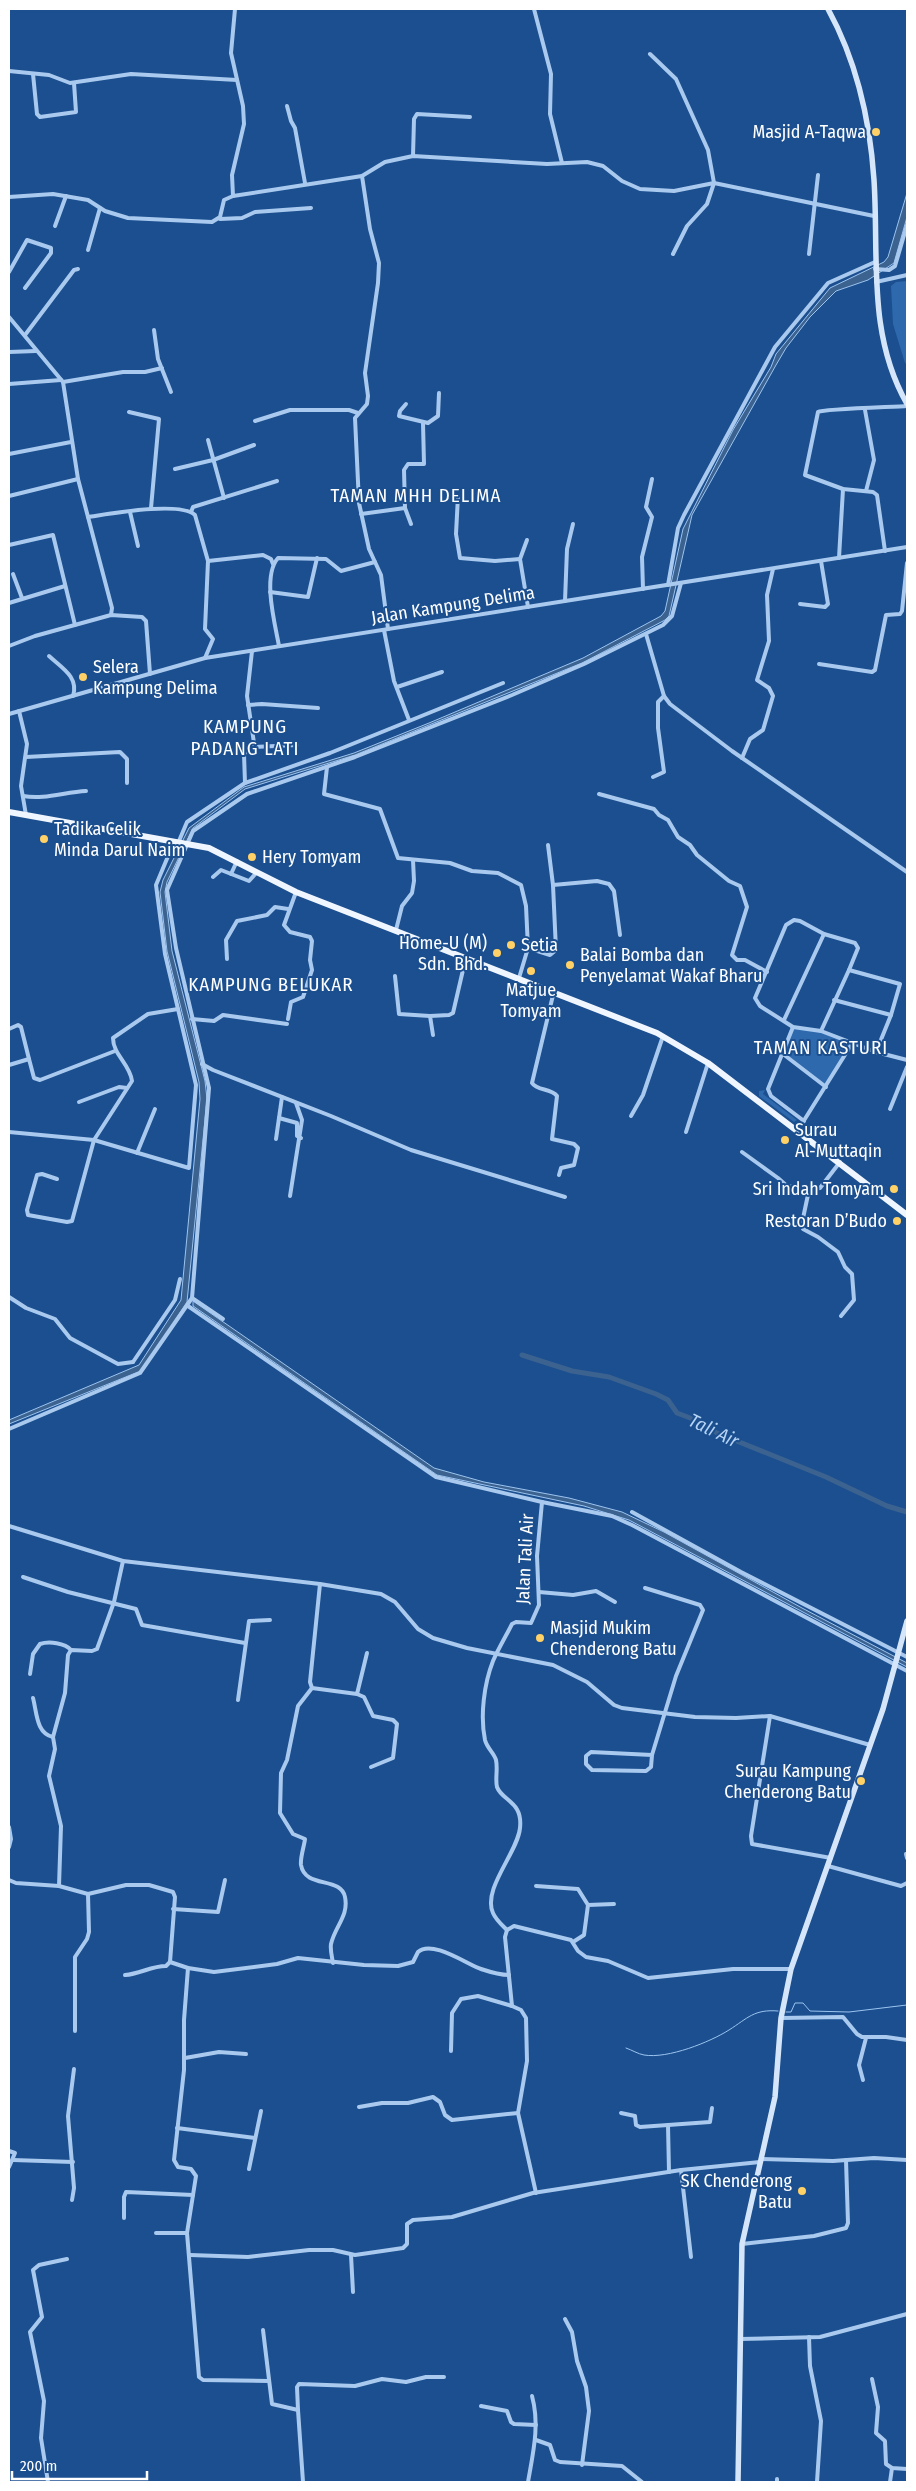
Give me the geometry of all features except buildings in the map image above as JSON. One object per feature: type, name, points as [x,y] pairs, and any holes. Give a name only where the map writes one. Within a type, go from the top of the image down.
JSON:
[{"type":"main road","points":[[9,812],[186,842],[209,848],[296,892],[554,991],[663,1036],[708,1063],[907,1215]]},
{"type":"street","points":[[233,196],[232,175],[244,124],[243,106],[231,53],[235,9]]},
{"type":"street","points":[[534,9],[551,74],[550,114],[562,163]]},
{"type":"street","points":[[828,9],[848,50],[861,94],[872,157],[874,262],[878,317],[885,352],[906,397],[907,405],[865,410],[823,409],[816,416],[805,475],[843,489],[873,492],[878,498],[885,551]]},
{"type":"street","points":[[650,54],[676,79],[708,150],[714,183],[706,204],[686,226],[673,254]]},
{"type":"street","points":[[9,71],[74,83],[131,74],[237,80]]},
{"type":"street","points":[[33,74],[37,114],[40,117],[76,112],[74,83]]},
{"type":"street","points":[[287,106],[295,128],[306,183]]},
{"type":"street","points":[[413,156],[414,119],[417,114],[470,117]]},
{"type":"street","points":[[219,219],[224,200],[233,196],[306,183],[362,176],[385,162],[413,156],[547,164],[596,163],[622,181],[640,189],[674,191],[714,183],[774,197],[814,202],[874,216]]},
{"type":"street","points":[[809,254],[818,175]]},
{"type":"street","points":[[362,176],[378,269],[365,373],[367,404],[358,413],[355,423],[358,496],[369,549],[381,575],[386,630],[397,688],[409,720]]},
{"type":"street","points":[[9,198],[41,194],[66,196],[88,200],[100,208],[128,218],[212,222],[219,219],[242,218],[255,212],[311,208]]},
{"type":"street","points":[[56,226],[66,196]]},
{"type":"street","points":[[88,250],[100,208]]},
{"type":"street","points":[[875,269],[889,270],[895,266],[907,224]]},
{"type":"street","points":[[9,270],[27,240],[51,248],[50,253],[26,288]]},
{"type":"street","points":[[668,585],[678,528],[770,355],[828,282],[874,262]]},
{"type":"street","points":[[25,335],[74,270],[78,269]]},
{"type":"street","points":[[876,282],[907,275]]},
{"type":"street","points":[[9,317],[62,381],[78,479],[112,608],[111,615]]},
{"type":"street","points":[[154,330],[155,343],[171,392]]},
{"type":"street","points":[[9,352],[36,351]]},
{"type":"street","points":[[9,384],[62,381],[114,373],[145,372],[162,368]]},
{"type":"street","points":[[406,404],[400,411],[400,416],[423,423],[432,422],[438,416],[440,394]]},
{"type":"street","points":[[255,420],[290,410],[349,410],[358,413]]},
{"type":"street","points":[[865,410],[874,460],[866,491]]},
{"type":"street","points":[[129,412],[158,419],[151,508]]},
{"type":"street","points":[[411,524],[405,508],[404,470],[408,464],[424,464],[423,423]]},
{"type":"street","points":[[208,440],[224,498]]},
{"type":"street","points":[[9,454],[71,442]]},
{"type":"street","points":[[175,469],[213,460],[254,445]]},
{"type":"street","points":[[9,496],[78,479]]},
{"type":"street","points":[[643,589],[642,557],[652,517],[646,507],[652,479]]},
{"type":"street","points":[[191,512],[193,507],[277,481]]},
{"type":"street","points":[[839,558],[843,489]]},
{"type":"street","points":[[458,496],[456,534],[460,558],[464,560],[495,561],[520,559]]},
{"type":"street","points":[[88,517],[151,508],[191,512]]},
{"type":"street","points":[[361,514],[405,508]]},
{"type":"street","points":[[130,512],[138,546]]},
{"type":"street","points":[[191,512],[201,532],[208,562],[205,629],[213,639],[205,658]]},
{"type":"street","points":[[564,602],[567,549],[574,524]]},
{"type":"street","points":[[9,545],[52,534],[75,625]]},
{"type":"street","points":[[527,540],[520,559],[528,607]]},
{"type":"street","name":"Jalan Kampung Delima","points":[[9,714],[205,658],[907,547]]},
{"type":"street","points":[[208,562],[263,555],[271,559],[273,564],[270,592],[279,646]]},
{"type":"street","points":[[273,564],[280,557],[327,559],[341,571],[375,562]]},
{"type":"street","points":[[270,592],[308,597],[317,558]]},
{"type":"street","points":[[800,604],[825,606],[828,604],[821,561]]},
{"type":"street","points":[[819,664],[874,671],[886,615],[902,612],[907,563]]},
{"type":"street","points":[[742,758],[750,739],[763,730],[773,696],[769,688],[757,680],[769,641],[767,595],[773,569]]},
{"type":"street","points":[[13,574],[22,598]]},
{"type":"street","points":[[9,1429],[139,1372],[192,1298],[209,1088],[176,948],[167,890],[186,842],[198,826],[247,794],[327,767],[539,683],[646,634],[670,620],[681,584]]},
{"type":"street","points":[[9,603],[65,586]]},
{"type":"street","points":[[9,646],[111,615],[142,617],[146,620],[150,674]]},
{"type":"street","points":[[646,634],[664,696],[670,704],[742,758],[907,872]]},
{"type":"street","points":[[245,783],[244,754],[254,741],[247,696],[252,651]]},
{"type":"street","points":[[49,656],[74,680],[73,696]]},
{"type":"street","points":[[397,688],[442,672]]},
{"type":"street","points":[[9,1132],[94,1140],[189,1168],[196,1084],[165,954],[156,885],[187,822],[245,783],[330,753],[503,683]]},
{"type":"street","points":[[653,777],[664,772],[658,728],[658,702],[664,696]]},
{"type":"street","points":[[248,706],[262,704],[318,708]]},
{"type":"street","points":[[19,712],[26,736],[26,758],[21,786],[26,815]]},
{"type":"street","points":[[252,746],[297,745]]},
{"type":"street","points":[[26,758],[120,752],[127,759],[126,783]]},
{"type":"street","points":[[327,767],[324,794],[380,809],[397,857],[451,863],[472,871],[503,874],[518,882],[522,888],[525,900],[528,948],[519,978]]},
{"type":"street","points":[[23,796],[37,798],[67,792],[86,791]]},
{"type":"street","points":[[599,794],[654,808],[659,815],[669,820],[678,837],[690,845],[697,855],[729,881],[740,886],[747,907],[732,956],[767,972]]},
{"type":"street","points":[[528,948],[550,955],[555,952],[554,885],[548,845]]},
{"type":"street","points":[[396,930],[402,906],[412,893],[414,860]]},
{"type":"street","points":[[231,874],[237,861]]},
{"type":"street","points":[[213,877],[221,870],[247,881],[257,872]]},
{"type":"street","points":[[554,885],[606,881],[614,891],[620,935]]},
{"type":"street","points":[[192,1019],[214,1021],[223,1014],[287,1021],[291,1002],[302,997],[312,970],[310,955],[312,941],[306,935],[286,929],[284,920],[296,892]]},
{"type":"street","points":[[227,960],[226,940],[237,921],[267,915],[275,907],[288,909]]},
{"type":"street","points":[[821,1031],[858,948],[856,943],[824,934],[800,921],[790,921],[786,925],[767,972],[755,994],[755,998],[760,1006],[793,1027],[821,1031],[876,1052],[907,1060]]},
{"type":"street","points":[[784,1020],[824,934]]},
{"type":"street","points":[[395,976],[399,1014],[449,1015],[453,1013],[466,957]]},
{"type":"street","points":[[849,970],[900,984],[891,1015],[876,1052]]},
{"type":"street","points":[[554,991],[532,1083],[535,1087],[554,1092],[557,1096],[552,1139],[574,1144],[578,1148],[574,1165],[561,1168],[560,1175]]},
{"type":"street","points":[[834,1000],[891,1015]]},
{"type":"street","points":[[57,1179],[42,1174],[37,1176],[27,1210],[28,1215],[67,1222],[72,1221],[94,1140],[132,1081],[130,1071],[115,1051],[113,1037],[147,1014],[178,1009]]},
{"type":"street","points":[[430,1016],[433,1035]]},
{"type":"street","points":[[9,1029],[18,1025],[21,1027],[34,1078],[38,1080],[115,1051]]},
{"type":"street","points":[[793,1027],[769,1085],[769,1093],[804,1121]]},
{"type":"street","points":[[631,1116],[643,1095],[663,1036]]},
{"type":"street","points":[[798,1130],[853,1042]]},
{"type":"street","points":[[783,1054],[826,1087]]},
{"type":"street","points":[[9,1064],[29,1059]]},
{"type":"street","points":[[686,1132],[708,1063]]},
{"type":"street","points":[[202,1064],[411,1150],[564,1197]]},
{"type":"street","points":[[890,1109],[907,1067]]},
{"type":"street","points":[[79,1102],[119,1087],[127,1088]]},
{"type":"street","points":[[276,1139],[282,1097]]},
{"type":"street","points":[[290,1196],[301,1138],[302,1120],[295,1102]]},
{"type":"street","points":[[137,1153],[155,1109]]},
{"type":"street","points":[[279,1118],[297,1123],[296,1136],[301,1138]]},
{"type":"street","points":[[742,1152],[787,1186],[809,1190],[820,1188],[840,1162]]},
{"type":"street","points":[[809,1190],[802,1223],[803,1230],[818,1236],[838,1252],[843,1264],[854,1278],[854,1300],[841,1316]]},
{"type":"street","points":[[9,1297],[26,1308],[55,1319],[70,1338],[118,1364],[133,1362],[175,1300],[180,1279]]},
{"type":"street","points":[[192,1298],[223,1320]]},
{"type":"street","points":[[188,1306],[436,1478],[542,1502]]},
{"type":"street","points":[[133,1362],[139,1372]]},
{"type":"street","name":"Jalan Tali Air","points":[[507,1930],[492,1912],[491,1903],[503,1867],[518,1840],[521,1825],[515,1806],[500,1792],[497,1785],[496,1762],[485,1737],[484,1699],[490,1669],[514,1623],[532,1622],[539,1605],[537,1556],[542,1502],[612,1516],[632,1525],[907,1670]]},
{"type":"street","points":[[632,1512],[741,1572],[899,1654],[907,1656]]},
{"type":"street","points":[[9,1526],[123,1562],[320,1584],[381,1594],[395,1602],[418,1629],[432,1638],[450,1644],[553,1665],[597,1688],[614,1705],[664,1714],[736,1718],[770,1716],[870,1745]]},
{"type":"street","points":[[30,1674],[33,1654],[40,1644],[68,1646],[71,1650],[92,1651],[97,1649],[114,1602],[123,1562]]},
{"type":"street","points":[[23,1577],[68,1592],[136,1609],[142,1625],[245,1643]]},
{"type":"street","points":[[312,1688],[310,1682],[320,1584]]},
{"type":"street","points":[[645,1588],[700,1605],[703,1610],[676,1676],[652,1755],[652,1767],[648,1771],[592,1770],[586,1764],[586,1756],[590,1752],[652,1755]]},
{"type":"street","points":[[539,1592],[573,1596],[596,1591],[615,1602]]},
{"type":"street","points":[[238,1700],[249,1621],[270,1620]]},
{"type":"street","points":[[738,2482],[742,2244],[775,2097],[781,2018],[791,1969],[870,1745],[896,1665],[907,1621]]},
{"type":"street","points":[[59,1886],[60,1826],[49,1776],[55,1749],[53,1737],[65,1693],[68,1655],[71,1650]]},
{"type":"street","points":[[357,1694],[367,1653]]},
{"type":"street","points":[[312,1688],[364,1696],[373,1716],[393,1720],[397,1724],[393,1758],[372,1767]]},
{"type":"street","points":[[312,1688],[305,1695],[295,1716],[287,1760],[281,1773],[280,1813],[293,1834],[305,1839],[301,1865],[306,1875],[314,1880],[339,1887],[345,1894],[346,1910],[331,1943],[333,1963]]},
{"type":"street","points":[[33,1698],[41,1730],[45,1735],[53,1737]]},
{"type":"street","points":[[770,1716],[751,1840],[756,1846],[831,1858]]},
{"type":"street","points":[[9,1827],[11,1839],[9,1847]]},
{"type":"street","points":[[828,1866],[900,1886],[907,1883]]},
{"type":"street","points":[[9,1880],[20,1884],[59,1886],[88,1894],[126,1885],[149,1885],[173,1892],[175,1897],[170,1962],[166,1966],[146,1968],[139,1972],[125,1974]]},
{"type":"street","points":[[173,1910],[218,1912],[225,1880]]},
{"type":"street","points":[[536,1886],[578,1889],[588,1906],[584,1936],[573,1942]]},
{"type":"street","points":[[75,2031],[75,1956],[87,1939],[89,1932],[88,1894]]},
{"type":"street","points":[[588,1906],[614,1904]]},
{"type":"street","points":[[512,2006],[505,1937],[507,1930],[518,1926],[573,1942],[580,1953],[590,1959],[607,1961],[648,1978],[724,1970],[791,1969]]},
{"type":"street","points":[[170,1962],[188,1968],[214,1972],[277,1964],[298,1958],[333,1963],[404,1965],[413,1962],[418,1952],[426,1949],[456,1955],[482,1970],[509,1975]]},
{"type":"street","points":[[188,1968],[184,2027],[185,2058],[174,2160],[178,2167],[191,2169],[194,2172],[193,2195],[187,2233],[190,2255],[188,2262],[192,2280],[200,2378],[269,2381]]},
{"type":"street","points":[[450,2051],[452,2013],[460,1999],[478,1996],[512,2006],[523,2012],[526,2018],[527,2061],[518,2113],[536,2193]]},
{"type":"street","points":[[781,2018],[843,2017],[856,2034],[866,2038],[886,2037],[907,2040]]},
{"type":"street","points":[[863,2080],[860,2065],[866,2038]]},
{"type":"street","points":[[185,2058],[219,2052],[246,2054]]},
{"type":"street","points":[[72,2200],[74,2188],[68,2116],[74,2069]]},
{"type":"street","points":[[359,2107],[382,2102],[408,2103],[432,2097],[440,2102],[445,2115],[452,2120],[518,2113]]},
{"type":"street","points":[[621,2113],[635,2116],[638,2126],[668,2125],[710,2122],[712,2108]]},
{"type":"street","points":[[249,2169],[261,2112]]},
{"type":"street","points":[[668,2125],[669,2172]]},
{"type":"street","points":[[177,2128],[255,2138]]},
{"type":"street","points":[[9,2152],[16,2153],[9,2167]]},
{"type":"street","points":[[190,2255],[248,2257],[309,2250],[333,2250],[351,2255],[403,2248],[407,2244],[406,2228],[409,2222],[452,2217],[536,2193],[681,2170],[761,2161],[874,2158],[907,2160]]},
{"type":"street","points":[[13,2160],[72,2162]]},
{"type":"street","points":[[742,2244],[814,2236],[846,2228],[848,2223],[846,2160]]},
{"type":"street","points":[[681,2170],[691,2257]]},
{"type":"street","points":[[124,2218],[124,2196],[126,2192],[193,2195]]},
{"type":"street","points":[[156,2233],[187,2233]]},
{"type":"street","points":[[351,2255],[353,2292]]},
{"type":"street","points":[[48,2482],[41,2438],[44,2401],[30,2332],[42,2317],[33,2270],[39,2265],[67,2259]]},
{"type":"street","points":[[739,2338],[820,2337],[907,2314]]},
{"type":"street","points":[[565,2319],[572,2332],[577,2361],[586,2387],[589,2411],[582,2465]]},
{"type":"street","points":[[263,2330],[272,2404],[298,2410]]},
{"type":"street","points":[[809,2337],[810,2366],[822,2421],[817,2482]]},
{"type":"street","points":[[303,2482],[297,2387],[299,2384],[355,2386],[382,2379],[408,2382],[426,2377],[444,2377]]},
{"type":"street","points":[[872,2379],[878,2407],[876,2433],[885,2442],[886,2464],[892,2468],[907,2469]]},
{"type":"street","points":[[528,2482],[536,2440],[532,2396]]},
{"type":"street","points":[[481,2406],[507,2411],[511,2422],[514,2424],[536,2425]]},
{"type":"street","points":[[536,2440],[550,2446],[555,2460],[582,2465],[622,2466],[642,2482]]},
{"type":"street","points":[[890,2482],[892,2468]]},
{"type":"shaded area","points":[[907,193],[907,217],[894,263],[868,280],[836,291],[810,317],[786,348],[776,365],[692,515],[669,616],[665,620],[582,663],[355,755],[245,789],[193,828],[167,882],[165,892],[172,951],[205,1081],[207,1099],[187,1302],[143,1370],[9,1424],[9,1420],[139,1365],[181,1300],[200,1099],[199,1082],[167,951],[160,892],[163,880],[189,828],[244,787],[354,753],[429,723],[583,658],[661,616],[665,611],[683,529],[733,430],[771,367],[776,354],[830,288],[884,262],[888,257]]},
{"type":"shaded area","points":[[907,281],[907,364],[905,363],[893,324],[891,286],[896,282]]},
{"type":"shaded area","points":[[793,1027],[821,1031],[853,1042],[826,1087],[783,1054]]},
{"type":"shaded area","points":[[765,1090],[763,1094],[797,1120],[794,1122],[759,1096],[759,1091]]},
{"type":"shaded area","points":[[193,1301],[434,1468],[484,1482],[569,1498],[622,1512],[664,1532],[907,1663],[907,1667],[629,1520],[584,1506],[437,1475],[193,1306]]},
{"type":"waterway","name":"Tali Air","points":[[522,1355],[572,1371],[609,1377],[656,1394],[668,1400],[677,1413],[698,1421],[717,1433],[826,1477],[887,1506],[907,1512]]},
{"type":"waterway","points":[[786,2012],[791,2012],[795,2003],[803,2003],[810,2011],[849,2012],[907,2005]]},
{"type":"waterway","points":[[626,2048],[640,2054],[654,2056],[676,2052],[711,2040],[757,2013],[778,2011]]},
{"type":"place","name":"Masjid A-Taqwa","points":[[876,132]]},
{"type":"place","name":"Selera Kampung Delima","points":[[83,677]]},
{"type":"place","name":"Tadika Celik Minda Darul Naim","points":[[44,839]]},
{"type":"place","name":"Hery Tomyam","points":[[252,857]]},
{"type":"place","name":"Setia","points":[[511,945]]},
{"type":"place","name":"Home-U (M) Sdn. Bhd.","points":[[497,953]]},
{"type":"place","name":"Balai Bomba dan Penyelamat Wakaf Bharu","points":[[570,965]]},
{"type":"place","name":"Matjue Tomyam","points":[[531,971]]},
{"type":"place","name":"Surau Al-Muttaqin","points":[[785,1140]]},
{"type":"place","name":"Sri Indah Tomyam","points":[[894,1189]]},
{"type":"place","name":"Restoran D’Budo","points":[[897,1221]]},
{"type":"place","name":"Masjid Mukim Chenderong Batu","points":[[540,1638]]},
{"type":"place","name":"Surau Kampung Chenderong Batu","points":[[861,1781]]},
{"type":"place","name":"SK Chenderong Batu","points":[[802,2191]]},
{"type":"district","name":"TAMAN MHH DELIMA","points":[[416,495]]},
{"type":"district","name":"KAMPUNG PADANG LATI","points":[[245,737]]},
{"type":"district","name":"KAMPUNG BELUKAR","points":[[271,984]]},
{"type":"district","name":"TAMAN KASTURI","points":[[821,1047]]}]
